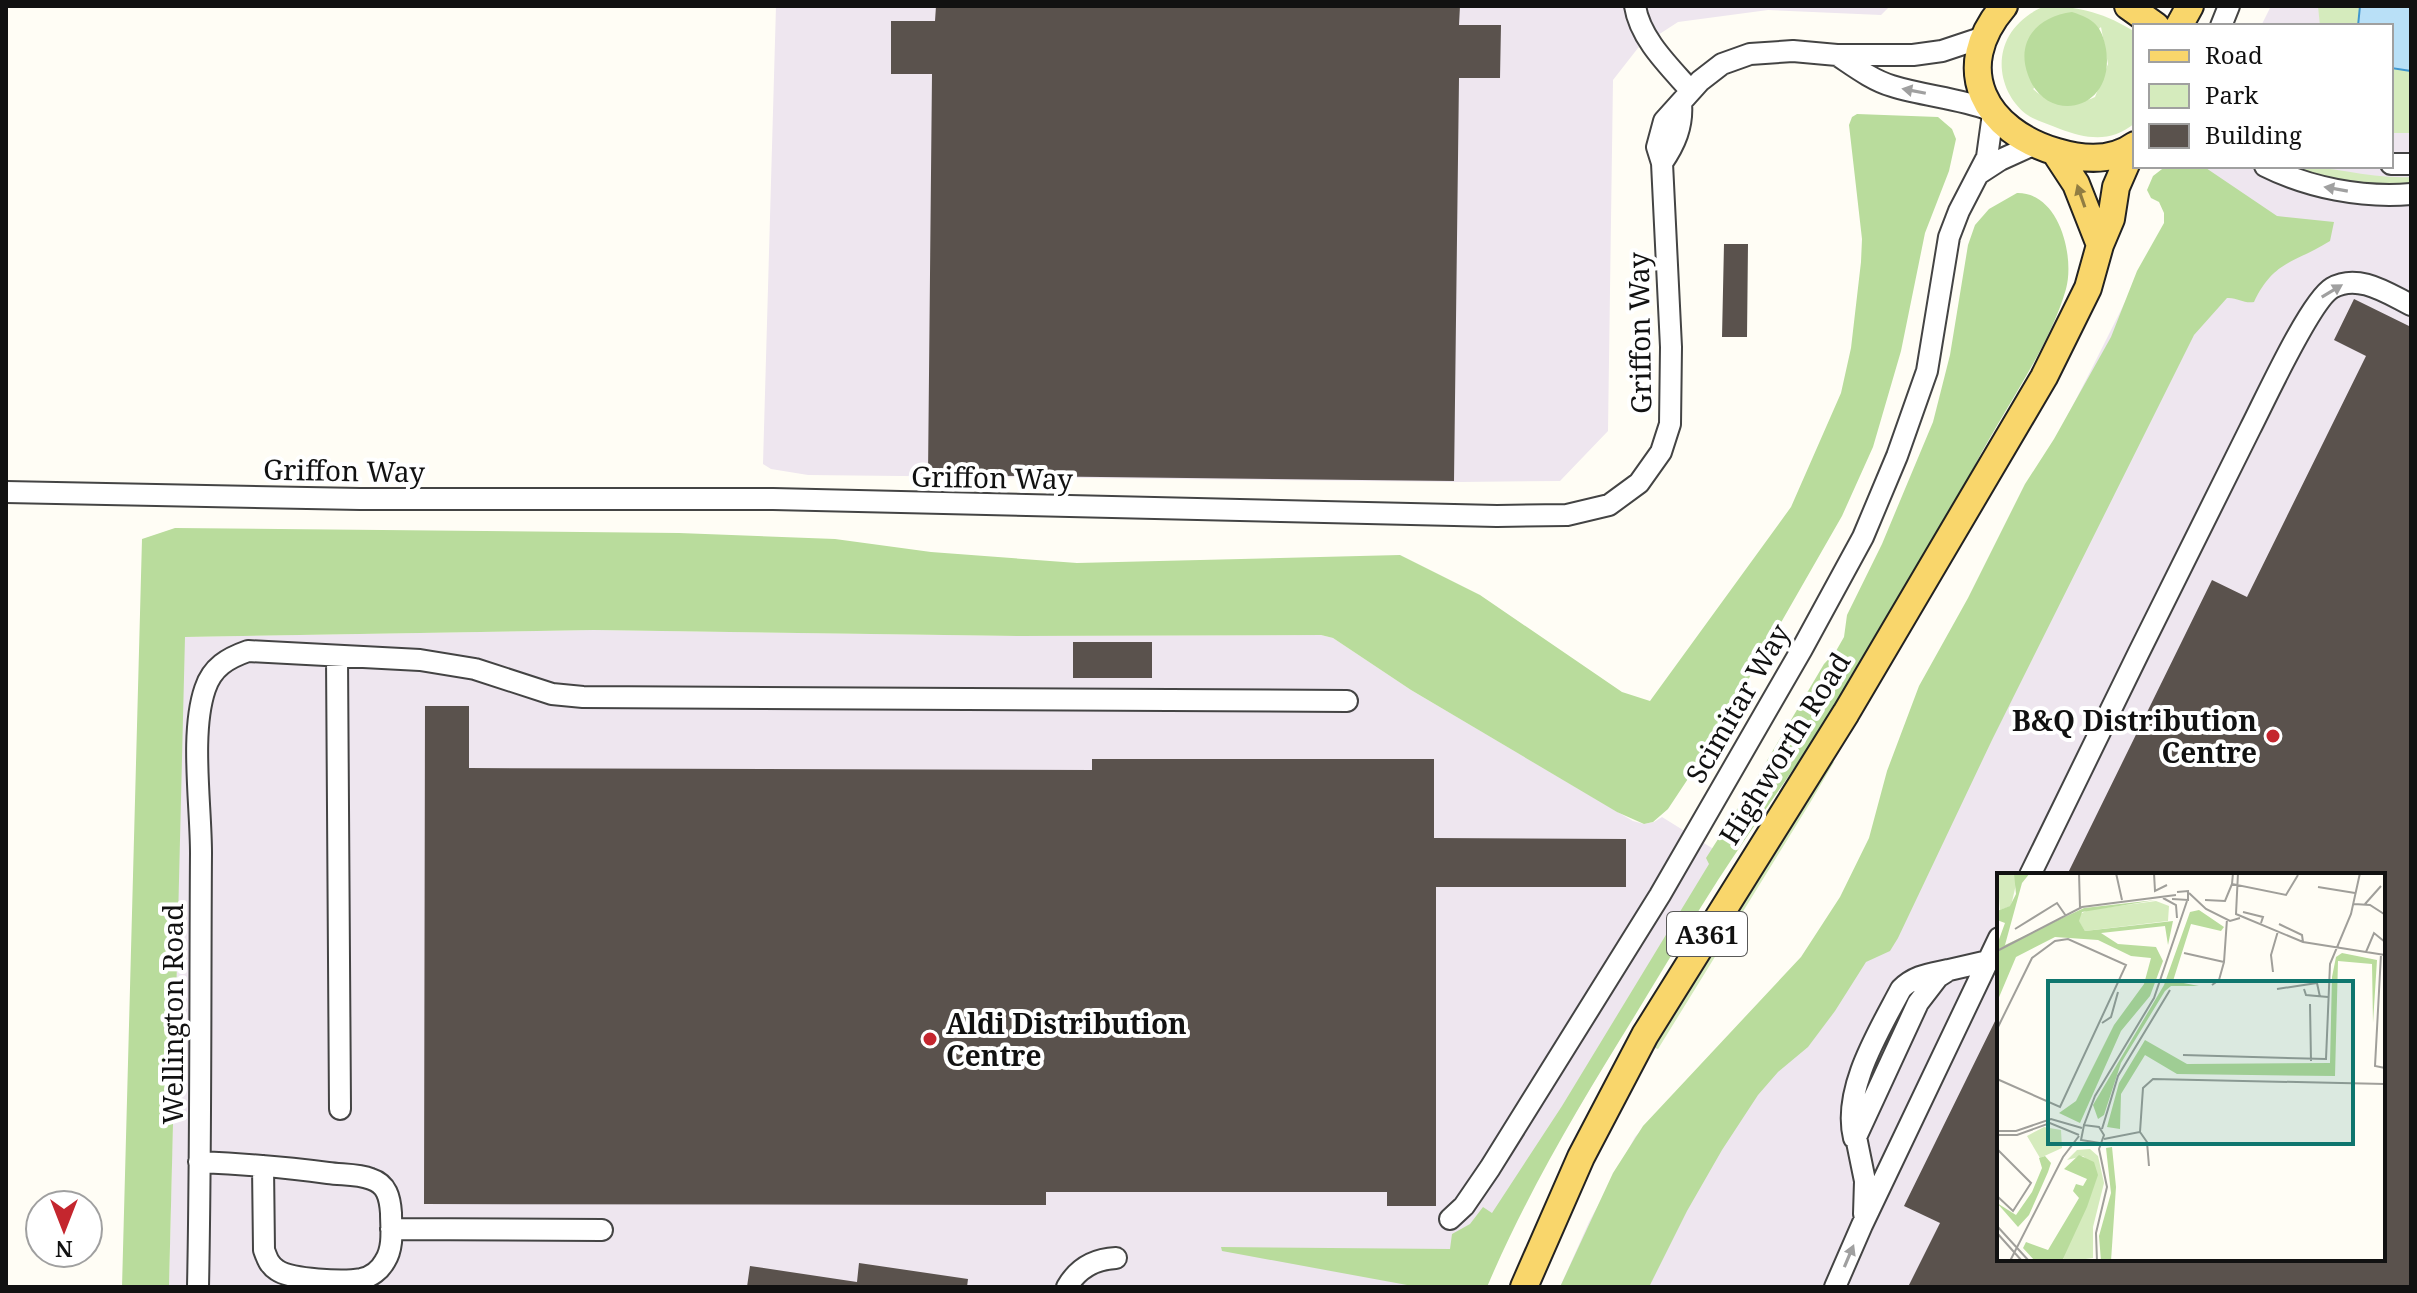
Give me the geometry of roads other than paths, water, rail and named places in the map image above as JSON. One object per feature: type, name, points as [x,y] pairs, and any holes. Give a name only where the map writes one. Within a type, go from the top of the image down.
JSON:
[{"type":"main road","points":[[2004,6],[1984,37],[1979,68],[1985,101],[1991,112],[2017,136],[2045,148],[2087,159],[2118,154],[2133,146]]},
{"type":"main road","points":[[2128,6],[2153,24]]},
{"type":"main road","points":[[2180,24],[2190,6]]},
{"type":"main road","points":[[2045,148],[2076,184],[2100,245]]},
{"type":"main road","name":"Highworth Road","points":[[1524,1287],[1581,1157],[1632,1058],[1846,713],[2008,442],[2071,325],[2088,288],[2111,219],[2116,187],[2133,148]]},
{"type":"street","points":[[1635,6],[1645,34],[1686,97],[1722,64],[1750,54],[1793,51],[1837,55],[1928,53],[1984,37]]},
{"type":"street","points":[[1837,55],[1873,78],[1894,87],[1955,99],[1991,112]]},
{"type":"street","name":"Griffon Way","points":[[6,492],[375,499],[773,499],[1497,516],[1588,512],[1609,505],[1639,483],[1661,452],[1670,424],[1671,347],[1662,163],[1671,150],[1682,120],[1686,97]]},
{"type":"street","name":"Scimitar Way","points":[[1450,1219],[1464,1206],[1490,1168],[1660,895],[1863,537],[1918,400],[1931,353],[1949,237],[1989,148],[1991,112]]},
{"type":"street","points":[[1980,173],[2000,160],[2045,148]]},
{"type":"street","points":[[2270,168],[2316,186],[2374,194],[2411,194]]},
{"type":"street","points":[[2031,873],[2289,353],[2320,298],[2340,285],[2364,284],[2411,305]]},
{"type":"street","name":"Wellington Road","points":[[198,1287],[198,740],[204,689],[212,672],[230,657],[248,651],[337,657]]},
{"type":"street","points":[[340,1109],[337,657],[420,660],[475,669],[531,689],[583,697],[1347,701]]},
{"type":"street","points":[[1835,1287],[1997,942]]},
{"type":"street","points":[[1862,1225],[1865,1181],[1856,1137],[1918,1003],[1938,977],[1949,970],[1988,961]]},
{"type":"street","points":[[199,1162],[263,1166],[370,1178],[383,1185],[390,1199],[390,1249],[385,1262],[374,1274],[361,1279],[304,1278],[286,1275],[275,1269],[264,1250],[263,1166]]},
{"type":"street","points":[[391,1229],[602,1230]]},
{"type":"street","points":[[1067,1287],[1087,1265],[1102,1258],[1116,1258]]},
{"type":"water","points":[[2360,6],[2411,6],[2411,71],[2393,68],[2393,24],[2358,24]]},
{"type":"place","name":"B&Q Distribution Centre","points":[[2273,736]]},
{"type":"place","name":"Aldi Distribution Centre","points":[[930,1039]]}]
